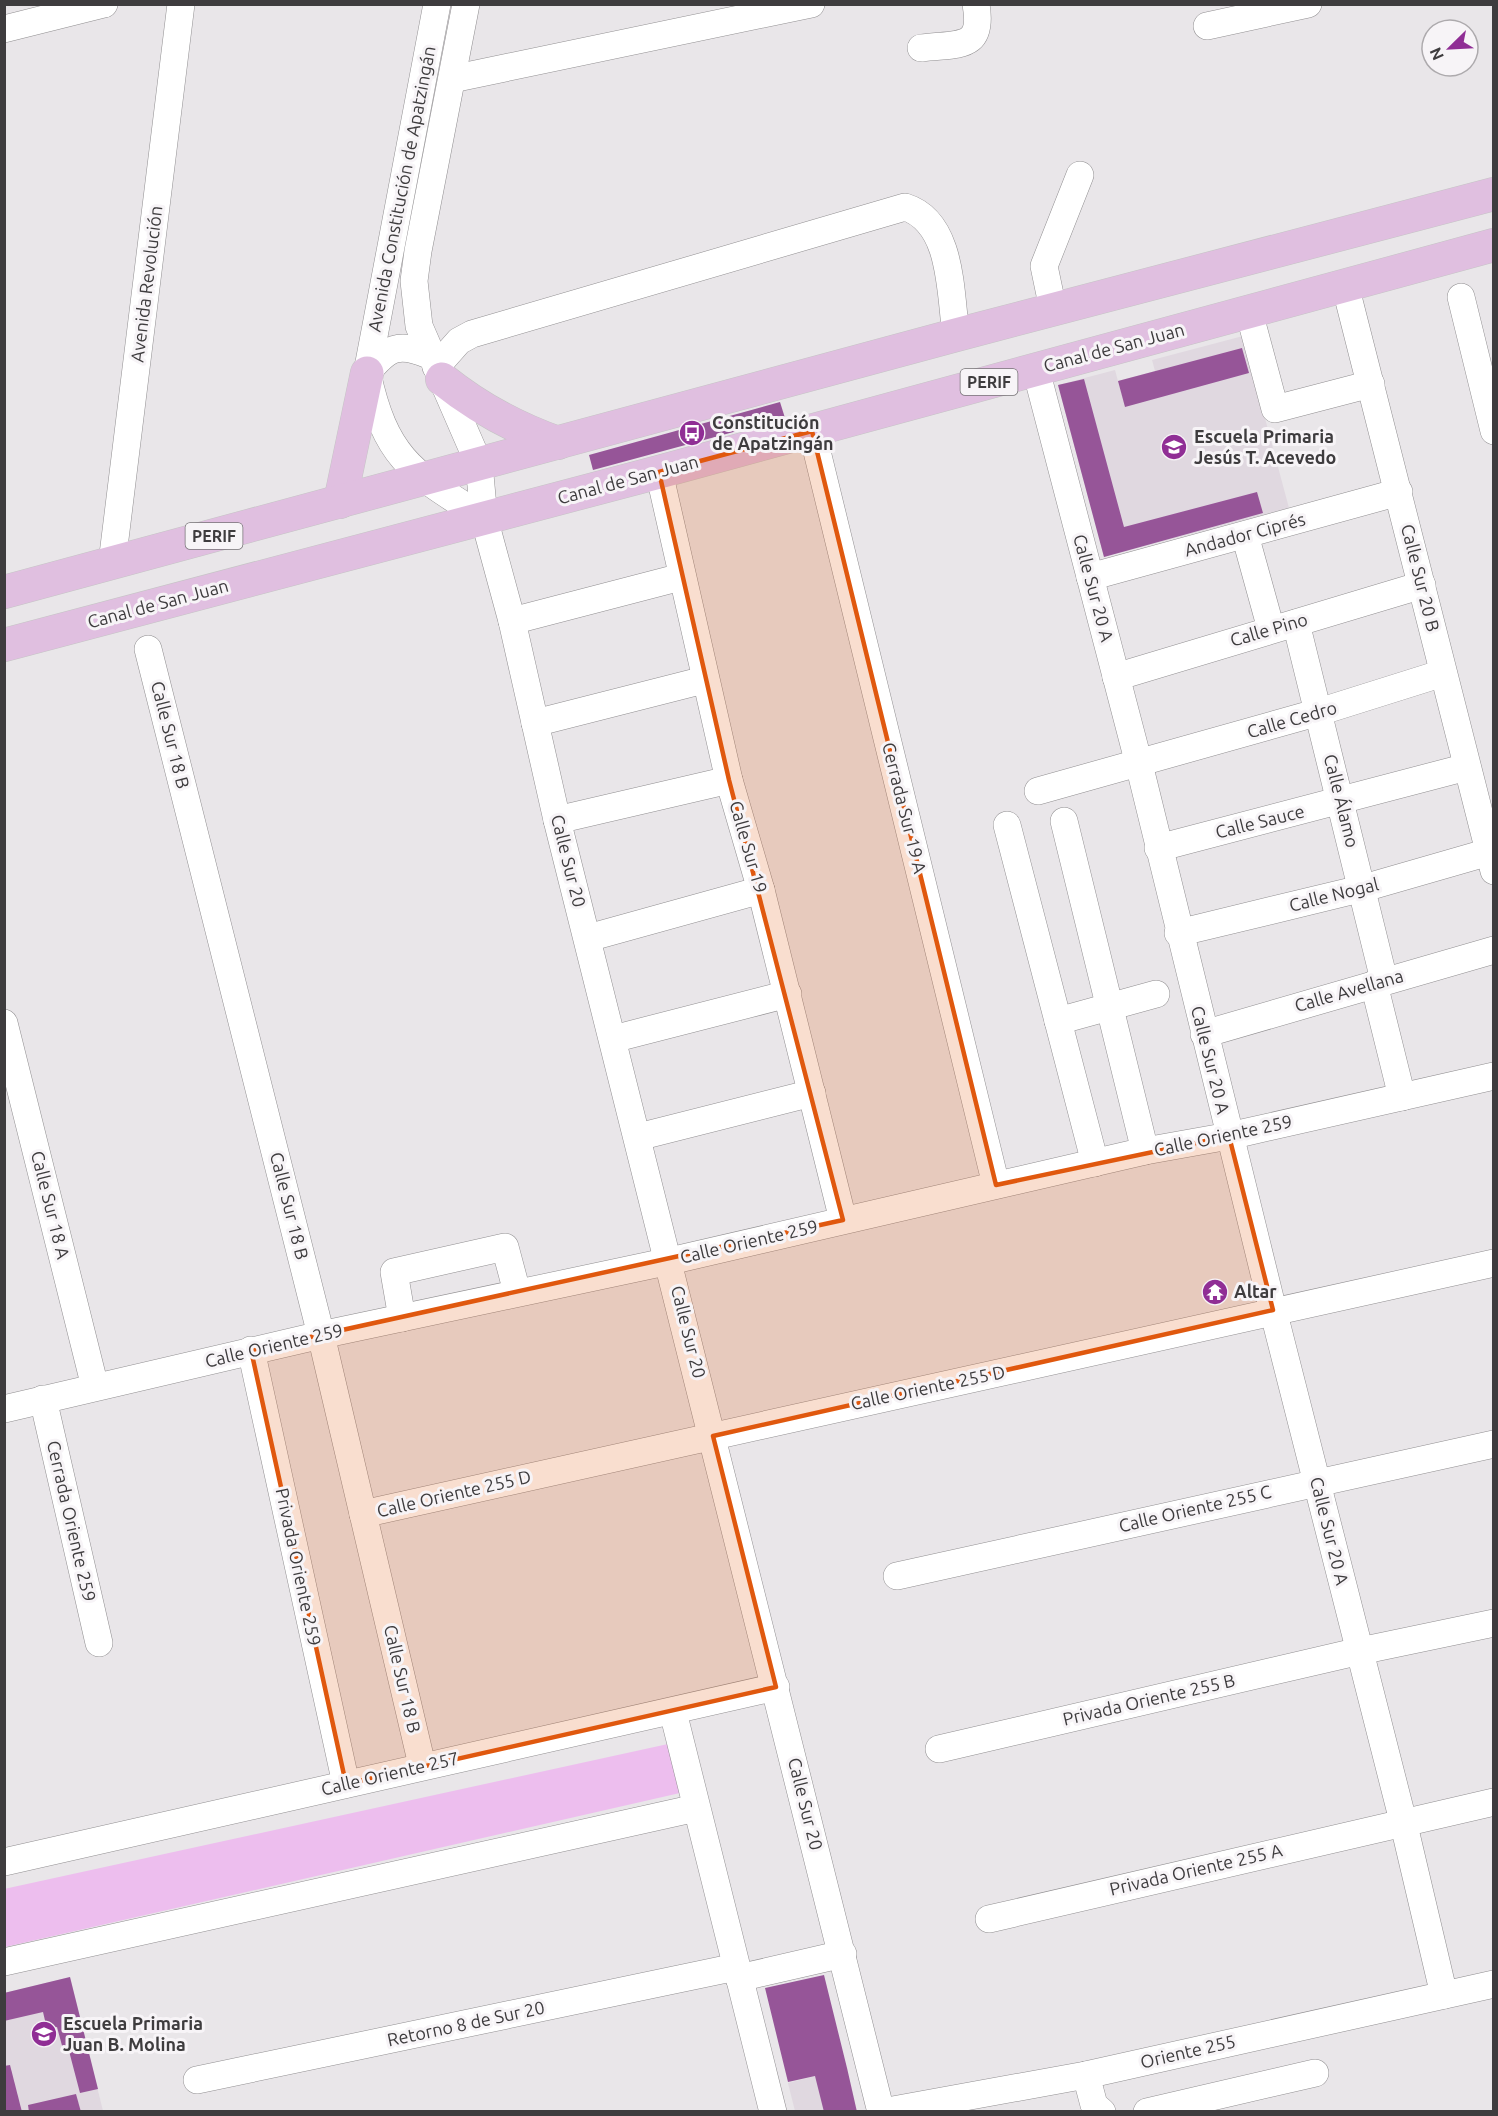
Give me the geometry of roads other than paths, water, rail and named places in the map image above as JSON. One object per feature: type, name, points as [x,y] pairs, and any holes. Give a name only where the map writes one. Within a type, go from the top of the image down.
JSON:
[{"type":"main road","name":"PERIF","points":[[4,592],[1053,309],[1494,194]]},
{"type":"main road","name":"Canal de San Juan","points":[[4,645],[812,431],[1494,245]]},
{"type":"main road","points":[[436,367],[493,415],[558,443]]},
{"type":"main road","points":[[340,502],[367,373]]},
{"type":"street","points":[[4,29],[104,4]]},
{"type":"street","name":"Avenida Revolución","points":[[112,563],[182,4]]},
{"type":"street","name":"Avenida Constitución de Apatzingán","points":[[437,4],[367,373],[375,412],[386,436],[423,479],[484,518]]},
{"type":"street","name":"Avenida Constitución de Apatzingán","points":[[367,373],[398,287],[452,4]]},
{"type":"street","name":"Avenida Constitución de Apatzingán","points":[[466,4],[414,281],[419,326],[478,464],[484,518]]},
{"type":"street","points":[[452,79],[811,4]]},
{"type":"street","points":[[921,48],[969,41],[977,34],[979,23],[976,4]]},
{"type":"street","points":[[1207,26],[1308,4]]},
{"type":"street","points":[[1053,309],[1044,266],[1080,175]]},
{"type":"street","points":[[367,373],[381,356],[399,346],[413,348],[436,367],[459,341],[472,334],[906,207],[921,212],[934,227],[946,260],[956,335]]},
{"type":"street","name":"Calle Sur 20 B","points":[[1345,285],[1491,862]]},
{"type":"street","points":[[398,287],[406,308],[419,326],[439,336],[459,341]]},
{"type":"street","points":[[1461,297],[1494,431]]},
{"type":"street","points":[[1250,312],[1275,409],[1371,384]]},
{"type":"street","name":"Calle Sur 20 A","points":[[1036,370],[1139,764],[1178,933],[1403,1821],[1444,1995]]},
{"type":"street","name":"Cerrada Sur 19 A","points":[[812,431],[996,1185]]},
{"type":"street","name":"Calle Sur 19","points":[[659,472],[704,680],[788,993],[843,1220]]},
{"type":"street","name":"Andador Ciprés","points":[[1090,577],[1399,492]]},
{"type":"street","name":"Calle Sur 20","points":[[484,518],[512,621],[557,820],[670,1261],[882,2112]]},
{"type":"street","name":"Calle Álamo","points":[[1245,535],[1319,712],[1364,888],[1379,982],[1402,1097]]},
{"type":"street","points":[[512,621],[681,577]]},
{"type":"street","name":"Calle Pino","points":[[1116,677],[1422,585]]},
{"type":"street","name":"Calle Sur 18 B","points":[[148,649],[321,1335],[422,1765]]},
{"type":"street","name":"Calle Cedro","points":[[1038,791],[1319,712],[1443,673]]},
{"type":"street","points":[[535,723],[704,680]]},
{"type":"street","name":"Calle Sauce","points":[[1158,848],[1341,802],[1467,767]]},
{"type":"street","points":[[557,820],[729,780]]},
{"type":"street","points":[[1064,821],[1146,1151]]},
{"type":"street","points":[[1007,825],[1095,1163]]},
{"type":"street","name":"Calle Nogal","points":[[1178,933],[1364,888],[1491,862]]},
{"type":"street","points":[[588,938],[761,890]]},
{"type":"street","name":"Calle Avellana","points":[[1204,1034],[1494,950]]},
{"type":"street","points":[[612,1039],[788,993]]},
{"type":"street","points":[[1058,1021],[1156,994]]},
{"type":"street","name":"Calle Sur 18 A","points":[[4,1023],[95,1387]]},
{"type":"street","name":"Calle Oriente 259","points":[[4,1409],[251,1350],[670,1261],[1146,1151],[1229,1136],[1494,1076]]},
{"type":"street","points":[[638,1137],[812,1093]]},
{"type":"street","points":[[402,1318],[394,1272],[505,1247],[517,1292]]},
{"type":"street","name":"Calle Oriente 255 D","points":[[363,1514],[1272,1310],[1494,1263]]},
{"type":"street","name":"Privada Oriente 259","points":[[251,1350],[346,1784]]},
{"type":"street","name":"Cerrada Oriente 259","points":[[42,1399],[99,1643]]},
{"type":"street","name":"Calle Oriente 255 C","points":[[897,1576],[1494,1444]]},
{"type":"street","name":"Privada Oriente 255 B","points":[[939,1749],[1360,1651],[1494,1623]]},
{"type":"street","name":"Calle Oriente 257","points":[[4,1862],[422,1765],[673,1712],[776,1687]]},
{"type":"street","points":[[673,1712],[773,2112]]},
{"type":"street","name":"Privada Oriente 255 A","points":[[989,1919],[1403,1821],[1494,1802]]},
{"type":"street","points":[[4,1962],[696,1808]]},
{"type":"street","name":"Retorno 8 de Sur 20","points":[[197,2080],[843,1954]]},
{"type":"street","name":"Oriente 255","points":[[882,2112],[1086,2075],[1494,1984]]},
{"type":"street","points":[[1147,2112],[1315,2073]]},
{"type":"street","points":[[1086,2075],[1094,2105],[1102,2112]]},
{"type":"place","name":"Constitución de Apatzingán","points":[[692,433]]},
{"type":"place","name":"Escuela Primaria Jesús T. Acevedo","points":[[1174,447]]},
{"type":"place","name":"Altar","points":[[1215,1292]]},
{"type":"place","name":"Escuela Primaria Juan B. Molina","points":[[44,2034]]}]
